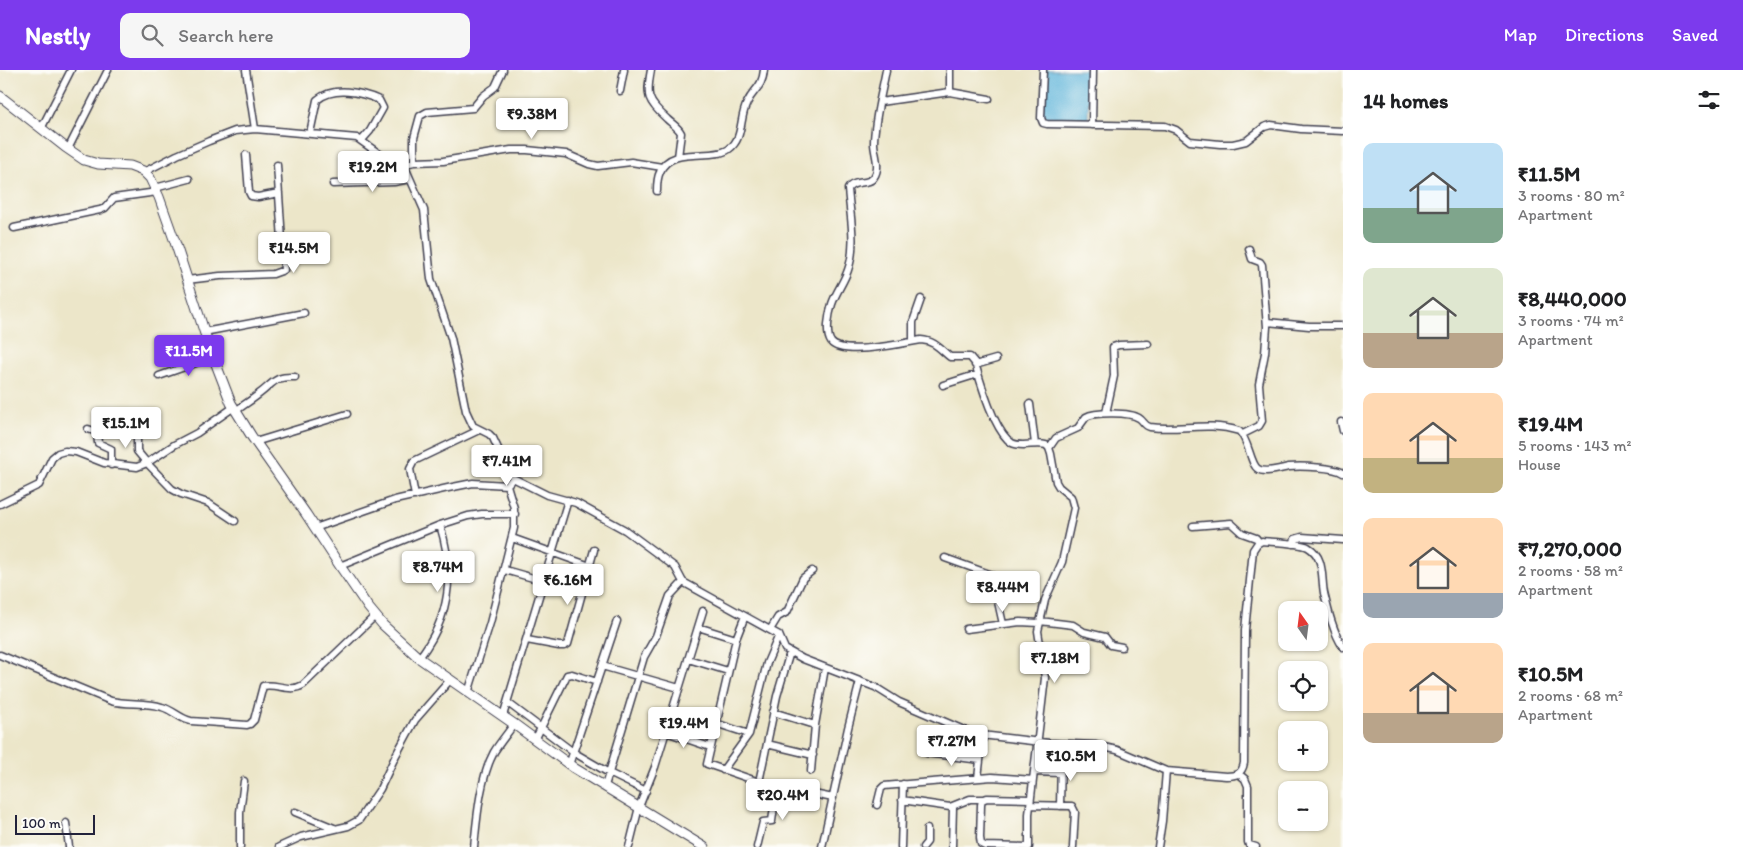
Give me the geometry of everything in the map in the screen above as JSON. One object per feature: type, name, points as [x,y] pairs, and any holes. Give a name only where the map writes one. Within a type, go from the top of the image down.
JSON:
[{"type":"street","points":[[42,127],[71,70]]},
{"type":"street","points":[[68,148],[108,70]]},
{"type":"street","points":[[246,70],[255,129]]},
{"type":"street","points":[[414,162],[414,138],[420,116],[427,112],[473,108],[483,96],[495,87],[503,70]]},
{"type":"street","points":[[620,91],[624,70]]},
{"type":"street","points":[[651,70],[648,94],[651,101],[681,133],[678,157]]},
{"type":"street","points":[[657,191],[659,173],[662,167],[678,157],[693,154],[722,153],[730,149],[739,136],[747,102],[761,86],[764,70]]},
{"type":"street","points":[[886,70],[874,140],[876,174],[870,181],[853,184],[848,189],[852,230],[850,260],[848,270],[831,306],[829,334],[832,344],[851,349],[913,341],[929,341],[935,343],[950,358],[970,357],[976,365],[992,413],[1007,438],[1017,445],[1046,445],[1050,448]]},
{"type":"street","points":[[950,70],[950,92]]},
{"type":"street","points":[[1043,70],[1041,118],[1043,123],[1047,124],[1165,126],[1176,130],[1190,141],[1220,144],[1233,144],[1246,140],[1264,127],[1271,125],[1343,132]]},
{"type":"street","points":[[1092,125],[1093,70]]},
{"type":"street","points":[[310,133],[317,100],[333,93],[361,92],[379,100],[383,108],[370,131],[362,140]]},
{"type":"street","points":[[880,102],[950,92],[989,99]]},
{"type":"street","points":[[0,96],[68,148],[91,162],[130,166],[144,172],[150,178],[156,190],[223,385],[235,409],[255,442],[375,616],[419,658],[569,764],[704,847]]},
{"type":"street","points":[[144,172],[209,141],[236,131],[255,129],[347,136],[362,140],[388,160],[405,167],[424,210],[431,279],[451,338],[466,411],[470,422],[493,438],[513,478],[547,495],[568,500],[638,538],[675,567],[683,582],[779,635],[783,646],[790,652],[824,668],[875,687],[899,702],[973,734],[1103,746],[1166,770],[1226,776],[1239,774],[1243,770],[1244,763],[1245,630],[1253,550],[1262,541],[1306,546],[1318,558],[1322,572],[1324,593],[1336,633],[1343,647]]},
{"type":"street","points":[[402,165],[414,162],[443,161],[511,150],[527,150],[566,154],[598,166],[631,162],[662,167]]},
{"type":"street","points":[[246,155],[249,192],[251,196],[258,197],[279,193]]},
{"type":"street","points":[[187,280],[220,276],[273,274],[284,271],[277,165]]},
{"type":"street","points":[[14,228],[100,210],[105,208],[114,198],[156,190],[189,179]]},
{"type":"street","points":[[333,184],[394,182],[410,179]]},
{"type":"street","points":[[1242,434],[1259,426],[1262,421],[1259,384],[1265,353],[1267,322],[1262,265],[1260,262],[1252,259],[1249,249]]},
{"type":"street","points":[[913,341],[913,322],[921,299]]},
{"type":"street","points":[[204,332],[304,312]]},
{"type":"street","points":[[1267,322],[1309,326],[1343,326]]},
{"type":"street","points":[[1106,413],[1114,376],[1113,347],[1148,344]]},
{"type":"street","points":[[159,376],[213,357]]},
{"type":"street","points":[[976,365],[996,358]]},
{"type":"street","points":[[943,385],[978,374]]},
{"type":"street","points":[[0,504],[39,485],[52,458],[58,453],[76,452],[111,465],[137,467],[198,433],[260,394],[276,380],[282,377],[295,377]]},
{"type":"street","points":[[1030,404],[1034,444]]},
{"type":"street","points":[[984,798],[980,805],[980,838],[982,844],[985,846],[1029,847],[1030,802],[1045,678],[1038,631],[1039,622],[1045,600],[1062,562],[1074,508],[1071,497],[1056,482],[1050,448],[1056,438],[1078,428],[1086,416],[1106,413],[1136,416],[1148,427],[1166,428],[1207,425],[1234,430],[1242,434],[1258,470],[1299,466],[1333,468],[1343,473]]},
{"type":"street","points":[[255,442],[347,414]]},
{"type":"street","points":[[1341,422],[1343,431]]},
{"type":"street","points":[[137,425],[137,450],[147,463],[176,492],[208,503],[235,521]]},
{"type":"street","points":[[88,428],[97,431],[98,442],[111,449],[111,465]]},
{"type":"street","points":[[415,496],[410,469],[414,461],[479,430]]},
{"type":"street","points":[[507,485],[513,478]]},
{"type":"street","points":[[315,528],[388,503],[473,483],[507,485]]},
{"type":"street","points":[[468,692],[505,570],[514,528],[514,514],[507,485]]},
{"type":"street","points":[[503,716],[568,500]]},
{"type":"street","points":[[340,566],[440,525],[468,516],[514,514]]},
{"type":"street","points":[[1193,526],[1231,523],[1242,533],[1256,538],[1259,542]]},
{"type":"street","points":[[419,658],[435,636],[448,599],[446,548],[440,525]]},
{"type":"street","points":[[1293,544],[1295,539],[1302,537],[1343,540]]},
{"type":"street","points":[[512,538],[590,566]]},
{"type":"street","points":[[527,640],[559,646],[568,644],[594,550]]},
{"type":"street","points":[[945,558],[992,575],[1003,624]]},
{"type":"street","points":[[505,570],[582,592]]},
{"type":"street","points":[[770,630],[778,617],[788,612],[803,578],[812,570]]},
{"type":"street","points":[[605,786],[644,657],[656,636],[673,592],[683,582]]},
{"type":"street","points":[[630,847],[639,808],[656,767],[703,611]]},
{"type":"street","points":[[0,655],[120,703],[161,706],[174,711],[190,721],[247,725],[254,720],[263,686],[269,685],[296,689],[303,685],[375,616]]},
{"type":"street","points":[[745,616],[736,639],[706,764],[758,782],[833,798]]},
{"type":"street","points":[[569,764],[617,621]]},
{"type":"street","points":[[966,629],[1026,622],[1074,625],[1084,632],[1105,637],[1111,645],[1122,647]]},
{"type":"street","points":[[698,628],[736,639]]},
{"type":"street","points":[[723,770],[749,734],[767,663],[779,635]]},
{"type":"street","points":[[758,782],[773,712],[790,652]]},
{"type":"street","points":[[688,659],[728,672]]},
{"type":"street","points":[[602,666],[679,688]]},
{"type":"street","points":[[811,771],[824,668]]},
{"type":"street","points":[[535,740],[567,675],[572,674],[597,682]]},
{"type":"street","points":[[279,847],[301,837],[353,825],[364,815],[415,720],[450,680]]},
{"type":"street","points":[[822,847],[860,681]]},
{"type":"street","points":[[508,702],[574,752],[609,773],[646,791]]},
{"type":"street","points":[[773,712],[816,725]]},
{"type":"street","points":[[715,723],[749,734]]},
{"type":"street","points":[[474,847],[482,789],[489,765],[494,753],[514,724]]},
{"type":"street","points":[[666,732],[710,747]]},
{"type":"street","points":[[978,778],[983,736]]},
{"type":"street","points":[[766,744],[813,755]]},
{"type":"street","points":[[927,753],[980,760]]},
{"type":"street","points":[[1060,806],[1061,758]]},
{"type":"street","points":[[1158,847],[1166,770]]},
{"type":"street","points":[[1034,772],[1060,772]]},
{"type":"street","points":[[1239,774],[1245,779],[1247,784],[1248,842],[1256,847]]},
{"type":"street","points":[[877,805],[882,787],[992,777],[1033,780]]},
{"type":"street","points":[[240,847],[239,819],[244,781]]},
{"type":"street","points":[[901,847],[903,784]]},
{"type":"street","points":[[757,847],[763,822],[772,821],[777,786]]},
{"type":"street","points":[[902,800],[938,806],[952,806],[970,799],[984,798],[1070,806],[1075,810],[1073,847]]},
{"type":"street","points":[[952,806],[952,847]]},
{"type":"street","points":[[295,812],[334,828]]},
{"type":"street","points":[[66,823],[69,847]]},
{"type":"street","points":[[923,847],[927,842],[927,829]]},
{"type":"water","points":[[1044,70],[1089,70],[1088,121],[1042,120]]}]
